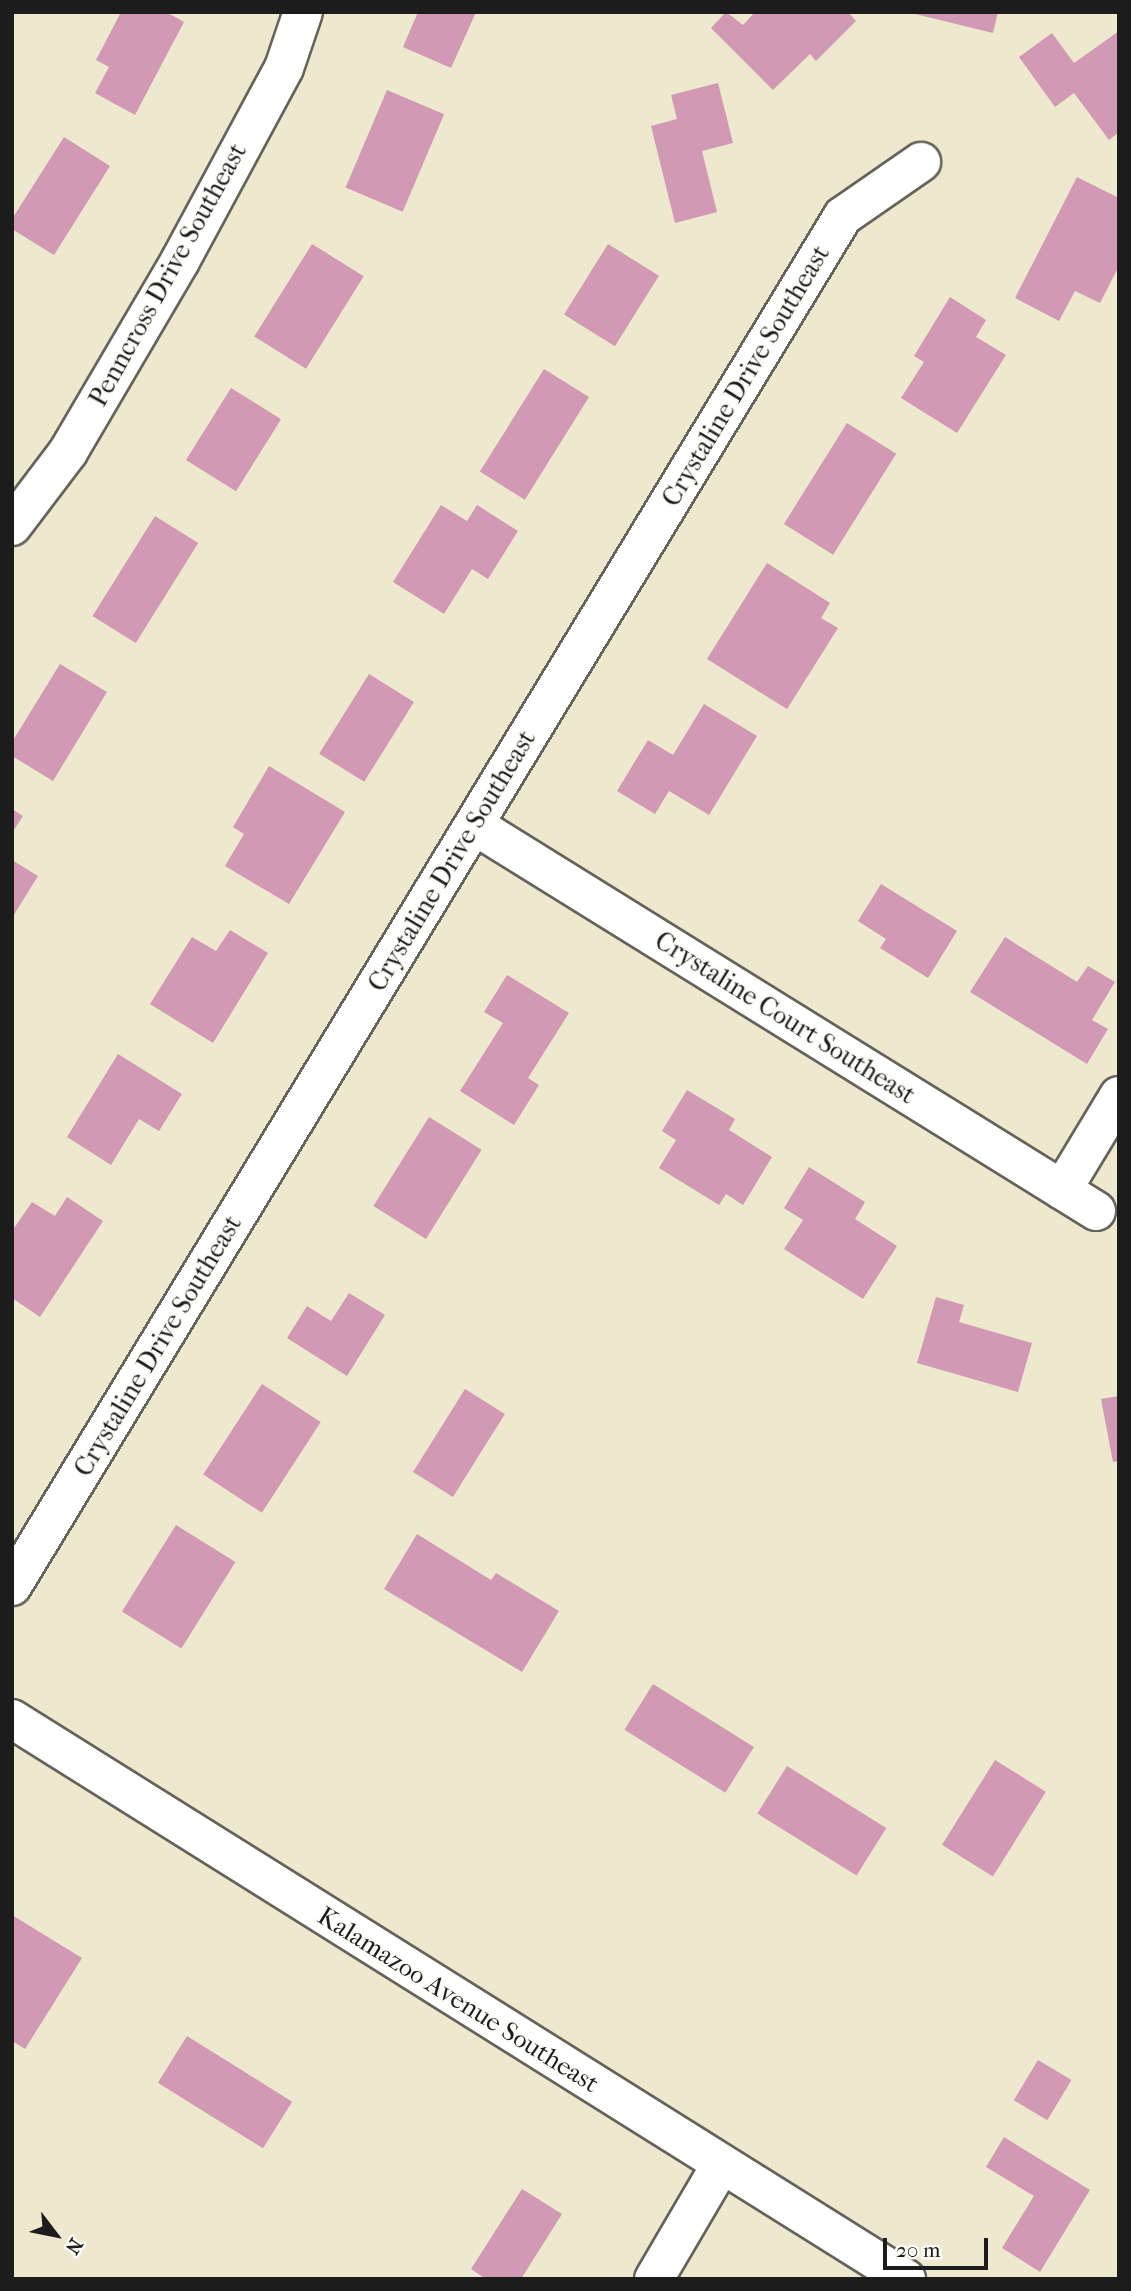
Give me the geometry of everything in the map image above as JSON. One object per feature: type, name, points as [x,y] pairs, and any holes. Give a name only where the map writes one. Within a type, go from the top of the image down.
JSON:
[{"type":"street","name":"Penncross Drive Southeast","points":[[12,526],[68,452],[180,261],[284,68],[303,12]]},
{"type":"street","name":"Crystaline Drive Southeast","points":[[12,1586],[843,216],[921,162]]},
{"type":"street","name":"Crystaline Court Southeast","points":[[474,825],[1096,1211]]},
{"type":"street","points":[[1062,1190],[1119,1096]]},
{"type":"street","name":"Kalamazoo Avenue Southeast","points":[[12,1719],[906,2279]]},
{"type":"street","points":[[654,2279],[721,2165]]},
{"type":"building","points":[[121,12],[166,12],[184,22],[135,115],[95,93],[109,67],[96,60]]},
{"type":"building","points":[[418,12],[476,12],[451,68],[403,47]]},
{"type":"building","points":[[726,12],[743,25],[755,12],[848,12],[856,21],[816,61],[810,54],[773,90],[711,28]]},
{"type":"building","points":[[907,12],[998,12],[993,33]]},
{"type":"building","points":[[1119,31],[1119,132],[1109,140],[1074,93],[1055,107],[1019,57],[1052,33],[1074,63]]},
{"type":"building","points":[[718,83],[733,143],[702,151],[717,212],[675,223],[651,126],[677,119],[671,95]]},
{"type":"building","points":[[387,90],[444,114],[403,212],[346,188]]},
{"type":"building","points":[[64,137],[110,166],[54,255],[12,229],[12,219]]},
{"type":"building","points":[[1077,177],[1119,198],[1119,266],[1100,303],[1075,291],[1059,321],[1015,298]]},
{"type":"building","points":[[312,244],[364,276],[306,369],[254,336]]},
{"type":"building","points":[[608,244],[659,276],[615,346],[564,314]]},
{"type":"building","points":[[950,297],[986,320],[976,337],[1006,355],[957,433],[901,398],[924,362],[914,356]]},
{"type":"building","points":[[544,369],[589,397],[525,500],[480,472]]},
{"type":"building","points":[[231,388],[281,419],[236,491],[186,460]]},
{"type":"building","points":[[847,423],[896,454],[833,555],[784,524]]},
{"type":"building","points":[[441,505],[467,521],[477,505],[518,531],[488,579],[472,569],[444,614],[393,582]]},
{"type":"building","points":[[155,516],[198,543],[136,643],[92,616]]},
{"type":"building","points":[[767,563],[830,603],[821,618],[838,628],[787,709],[707,659]]},
{"type":"building","points":[[60,664],[107,692],[53,781],[12,756],[12,742]]},
{"type":"building","points":[[369,674],[414,702],[364,782],[319,754]]},
{"type":"building","points":[[704,704],[757,736],[709,815],[669,791],[655,814],[617,791],[648,740],[673,755]]},
{"type":"building","points":[[269,766],[345,812],[289,904],[225,866],[244,834],[233,827]]},
{"type":"building","points":[[12,809],[23,816],[12,833]]},
{"type":"building","points":[[12,860],[38,876],[12,918]]},
{"type":"building","points":[[881,884],[957,931],[928,978],[880,948],[886,939],[858,921]]},
{"type":"building","points":[[230,930],[268,953],[213,1043],[150,1004],[192,937],[216,951]]},
{"type":"building","points":[[1005,937],[1077,982],[1088,966],[1115,982],[1092,1020],[1108,1029],[1087,1064],[970,992]]},
{"type":"building","points":[[507,975],[569,1013],[528,1078],[539,1085],[514,1125],[460,1091],[503,1023],[484,1012]]},
{"type":"building","points":[[118,1054],[182,1094],[159,1131],[139,1119],[111,1165],[67,1137]]},
{"type":"building","points":[[687,1090],[735,1119],[729,1130],[772,1157],[743,1205],[726,1194],[719,1205],[659,1168],[676,1140],[662,1131]]},
{"type":"building","points":[[429,1117],[482,1150],[426,1239],[373,1206]]},
{"type":"building","points":[[809,1167],[865,1202],[855,1219],[897,1246],[863,1299],[784,1249],[803,1220],[784,1208]]},
{"type":"building","points":[[67,1197],[103,1221],[40,1317],[12,1298],[12,1231],[32,1202],[55,1216]]},
{"type":"building","points":[[349,1293],[385,1315],[347,1376],[287,1338],[307,1306],[331,1321]]},
{"type":"building","points":[[936,1297],[964,1305],[959,1322],[1032,1343],[1018,1392],[917,1363]]},
{"type":"building","points":[[262,1384],[321,1422],[262,1513],[203,1475]]},
{"type":"building","points":[[465,1389],[505,1414],[453,1497],[413,1472]]},
{"type":"building","points":[[1119,1396],[1119,1461],[1113,1462],[1101,1399]]},
{"type":"building","points":[[176,1525],[235,1562],[181,1649],[122,1612]]},
{"type":"building","points":[[417,1534],[491,1580],[496,1573],[559,1611],[522,1672],[384,1589]]},
{"type":"building","points":[[653,1684],[754,1747],[725,1793],[624,1730]]},
{"type":"building","points":[[995,1760],[1046,1792],[993,1877],[942,1845]]},
{"type":"building","points":[[787,1766],[886,1828],[857,1875],[757,1813]]},
{"type":"building","points":[[12,1915],[82,1958],[25,2049],[12,2041]]},
{"type":"building","points":[[187,2036],[292,2102],[263,2148],[158,2083]]},
{"type":"building","points":[[1038,2060],[1071,2080],[1047,2120],[1014,2100]]},
{"type":"building","points":[[1004,2137],[1090,2190],[1040,2272],[1002,2248],[1034,2196],[986,2167]]},
{"type":"building","points":[[522,2189],[562,2214],[521,2279],[486,2279],[471,2269]]}]
